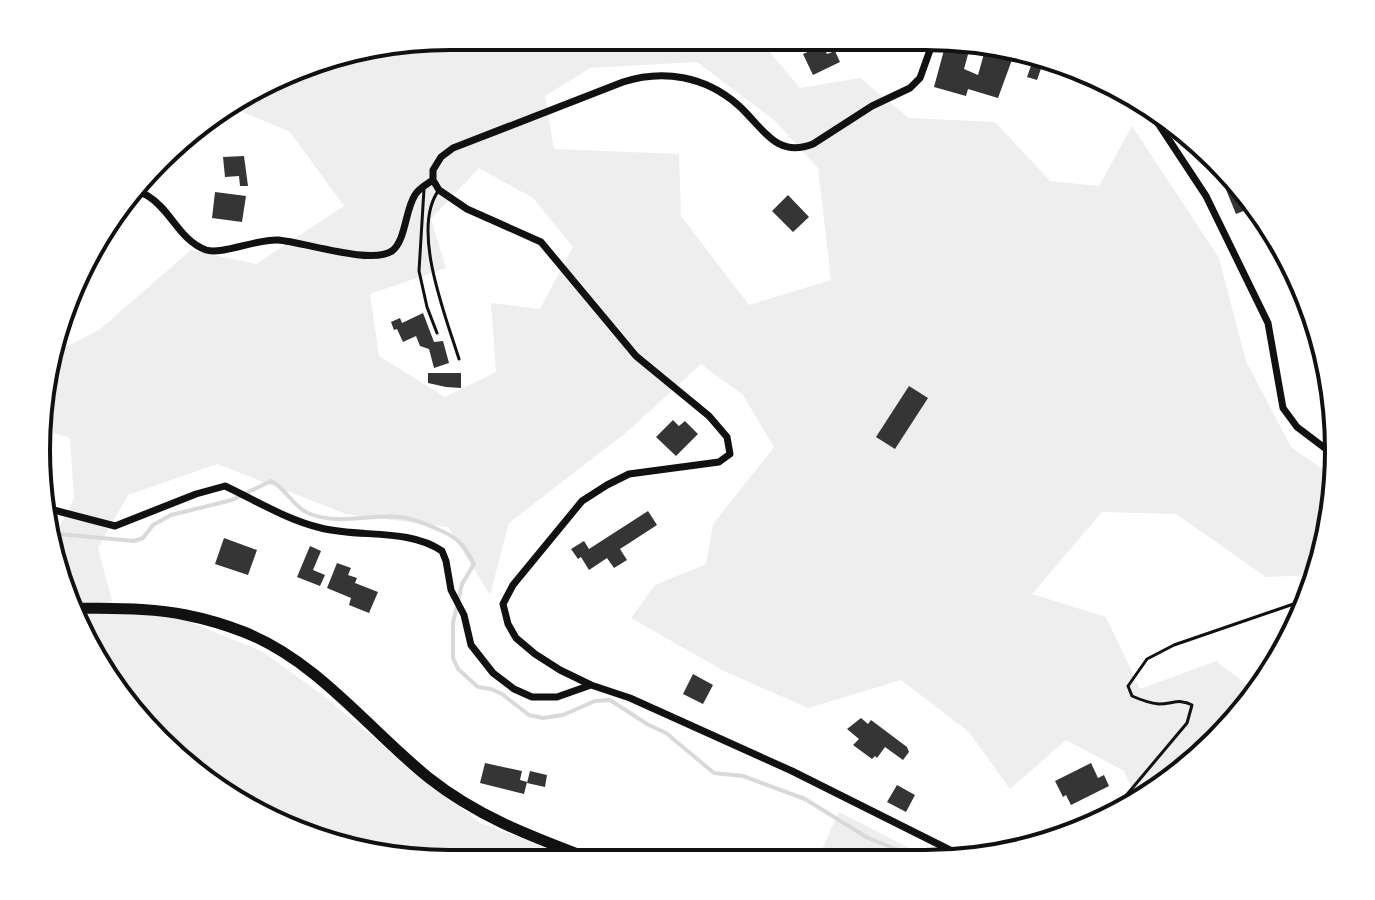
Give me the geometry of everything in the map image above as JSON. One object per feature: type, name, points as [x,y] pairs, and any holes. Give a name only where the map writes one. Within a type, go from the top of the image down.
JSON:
[{"type":"main road","points":[[82,608],[186,614],[244,632],[275,646],[330,687],[407,759],[466,804],[507,827],[567,850]]},
{"type":"street","points":[[930,50],[920,78],[910,88],[872,106],[804,148],[784,147],[772,140],[736,103],[717,91],[695,80],[658,74],[623,82],[453,148],[437,163],[433,180],[439,190],[467,209],[541,242],[636,356],[709,416],[727,437],[730,454],[719,462],[629,474],[582,501],[513,585],[503,604],[508,624],[516,638],[560,670],[792,771],[948,849]]},
{"type":"street","points":[[1160,127],[1206,196],[1268,323],[1283,408],[1297,427],[1325,448]]},
{"type":"street","points":[[143,194],[149,196],[189,240],[209,251],[277,240],[380,256],[396,247],[415,194],[433,180]]},
{"type":"street","points":[[55,511],[115,526],[225,486],[292,520],[324,529],[421,540],[442,551],[451,590],[464,615],[471,645],[493,673],[514,689],[532,697],[557,697],[591,685]]},
{"type":"lane","points":[[425,185],[419,271],[437,333]]},
{"type":"lane","points":[[439,190],[432,199],[428,230],[432,273],[459,359]]},
{"type":"lane","points":[[1126,795],[1187,723],[1192,705],[1183,700],[1161,704],[1132,696],[1128,686],[1147,659],[1174,645],[1295,604]]},
{"type":"shaded area","points":[[450,50],[768,50],[800,88],[860,78],[909,118],[995,122],[1050,181],[1099,186],[1132,126],[1219,258],[1246,361],[1291,447],[1324,470],[1322,502],[1305,576],[1266,577],[1176,514],[1102,512],[1032,594],[1106,617],[1140,689],[1216,661],[1248,686],[1226,714],[1189,751],[1133,792],[1124,771],[1066,740],[1010,789],[969,732],[901,680],[808,708],[726,672],[631,618],[655,585],[706,564],[713,524],[774,447],[743,395],[701,364],[628,431],[509,523],[490,595],[448,527],[346,514],[217,464],[128,495],[98,548],[115,612],[173,615],[263,652],[328,699],[480,823],[553,850],[398,847],[346,836],[297,820],[228,783],[186,751],[149,714],[117,672],[80,603],[64,554],[58,530],[74,498],[70,438],[51,432],[53,398],[63,348],[99,330],[191,250],[256,264],[344,206],[290,132],[239,110],[273,91],[321,71],[398,53]],"holes":[[[697,62],[775,121],[818,168],[831,280],[749,305],[681,216],[679,154],[554,149],[545,96],[590,68]],[[479,168],[533,198],[573,247],[540,309],[491,303],[496,372],[445,397],[379,356],[370,294],[446,268],[431,219]]]},
{"type":"shaded area","points":[[839,812],[914,850],[822,850]]},
{"type":"building","points":[[812,50],[825,50],[827,54],[835,51],[840,62],[813,75],[803,54]]},
{"type":"building","points":[[944,51],[969,52],[964,69],[978,75],[984,54],[1012,60],[998,98],[968,89],[966,96],[934,87]]},
{"type":"building","points":[[1031,65],[1041,67],[1037,80],[1027,77]]},
{"type":"building","points":[[244,156],[248,186],[240,186],[239,176],[225,177],[223,157]]},
{"type":"building","points":[[1226,186],[1245,210],[1236,214]]},
{"type":"building","points":[[215,192],[246,196],[242,222],[212,218]]},
{"type":"building","points":[[788,195],[809,217],[793,232],[772,211]]},
{"type":"building","points":[[423,313],[434,342],[443,341],[449,363],[434,368],[429,349],[420,346],[416,336],[403,342],[397,329],[394,330],[391,322],[400,318],[402,323]]},
{"type":"building","points":[[428,373],[461,373],[461,388],[428,383]]},
{"type":"building","points":[[909,386],[928,398],[895,449],[876,437]]},
{"type":"building","points":[[673,420],[679,426],[685,421],[698,434],[676,456],[656,437]]},
{"type":"building","points":[[648,511],[657,525],[620,549],[627,560],[614,568],[607,558],[589,570],[571,549],[584,541],[589,549]]},
{"type":"building","points":[[224,538],[257,550],[248,575],[215,564]]},
{"type":"building","points":[[310,546],[321,551],[313,570],[325,575],[320,586],[297,577]]},
{"type":"building","points":[[337,563],[351,568],[348,575],[357,578],[355,583],[378,592],[369,613],[349,605],[351,598],[327,588]]},
{"type":"building","points":[[693,674],[713,685],[703,704],[683,694]]},
{"type":"building","points":[[861,718],[868,724],[871,720],[907,747],[909,752],[903,760],[885,747],[877,758],[872,759],[853,745],[859,739],[847,729]]},
{"type":"building","points":[[485,763],[522,771],[520,780],[527,782],[524,794],[480,783]]},
{"type":"building","points":[[1091,763],[1098,778],[1104,775],[1109,786],[1071,805],[1055,781]]},
{"type":"building","points":[[530,771],[547,775],[545,787],[527,783]]},
{"type":"building","points":[[897,785],[915,795],[906,812],[887,802]]},
{"type":"waterway","points":[[59,534],[134,541],[143,538],[153,525],[171,515],[232,500],[271,481],[302,510],[319,517],[409,518],[454,538],[474,564],[462,584],[453,623],[453,658],[458,669],[478,687],[502,694],[529,715],[543,718],[563,715],[595,701],[610,700],[666,733],[714,773],[743,776],[805,799],[868,838],[898,850]]}]
